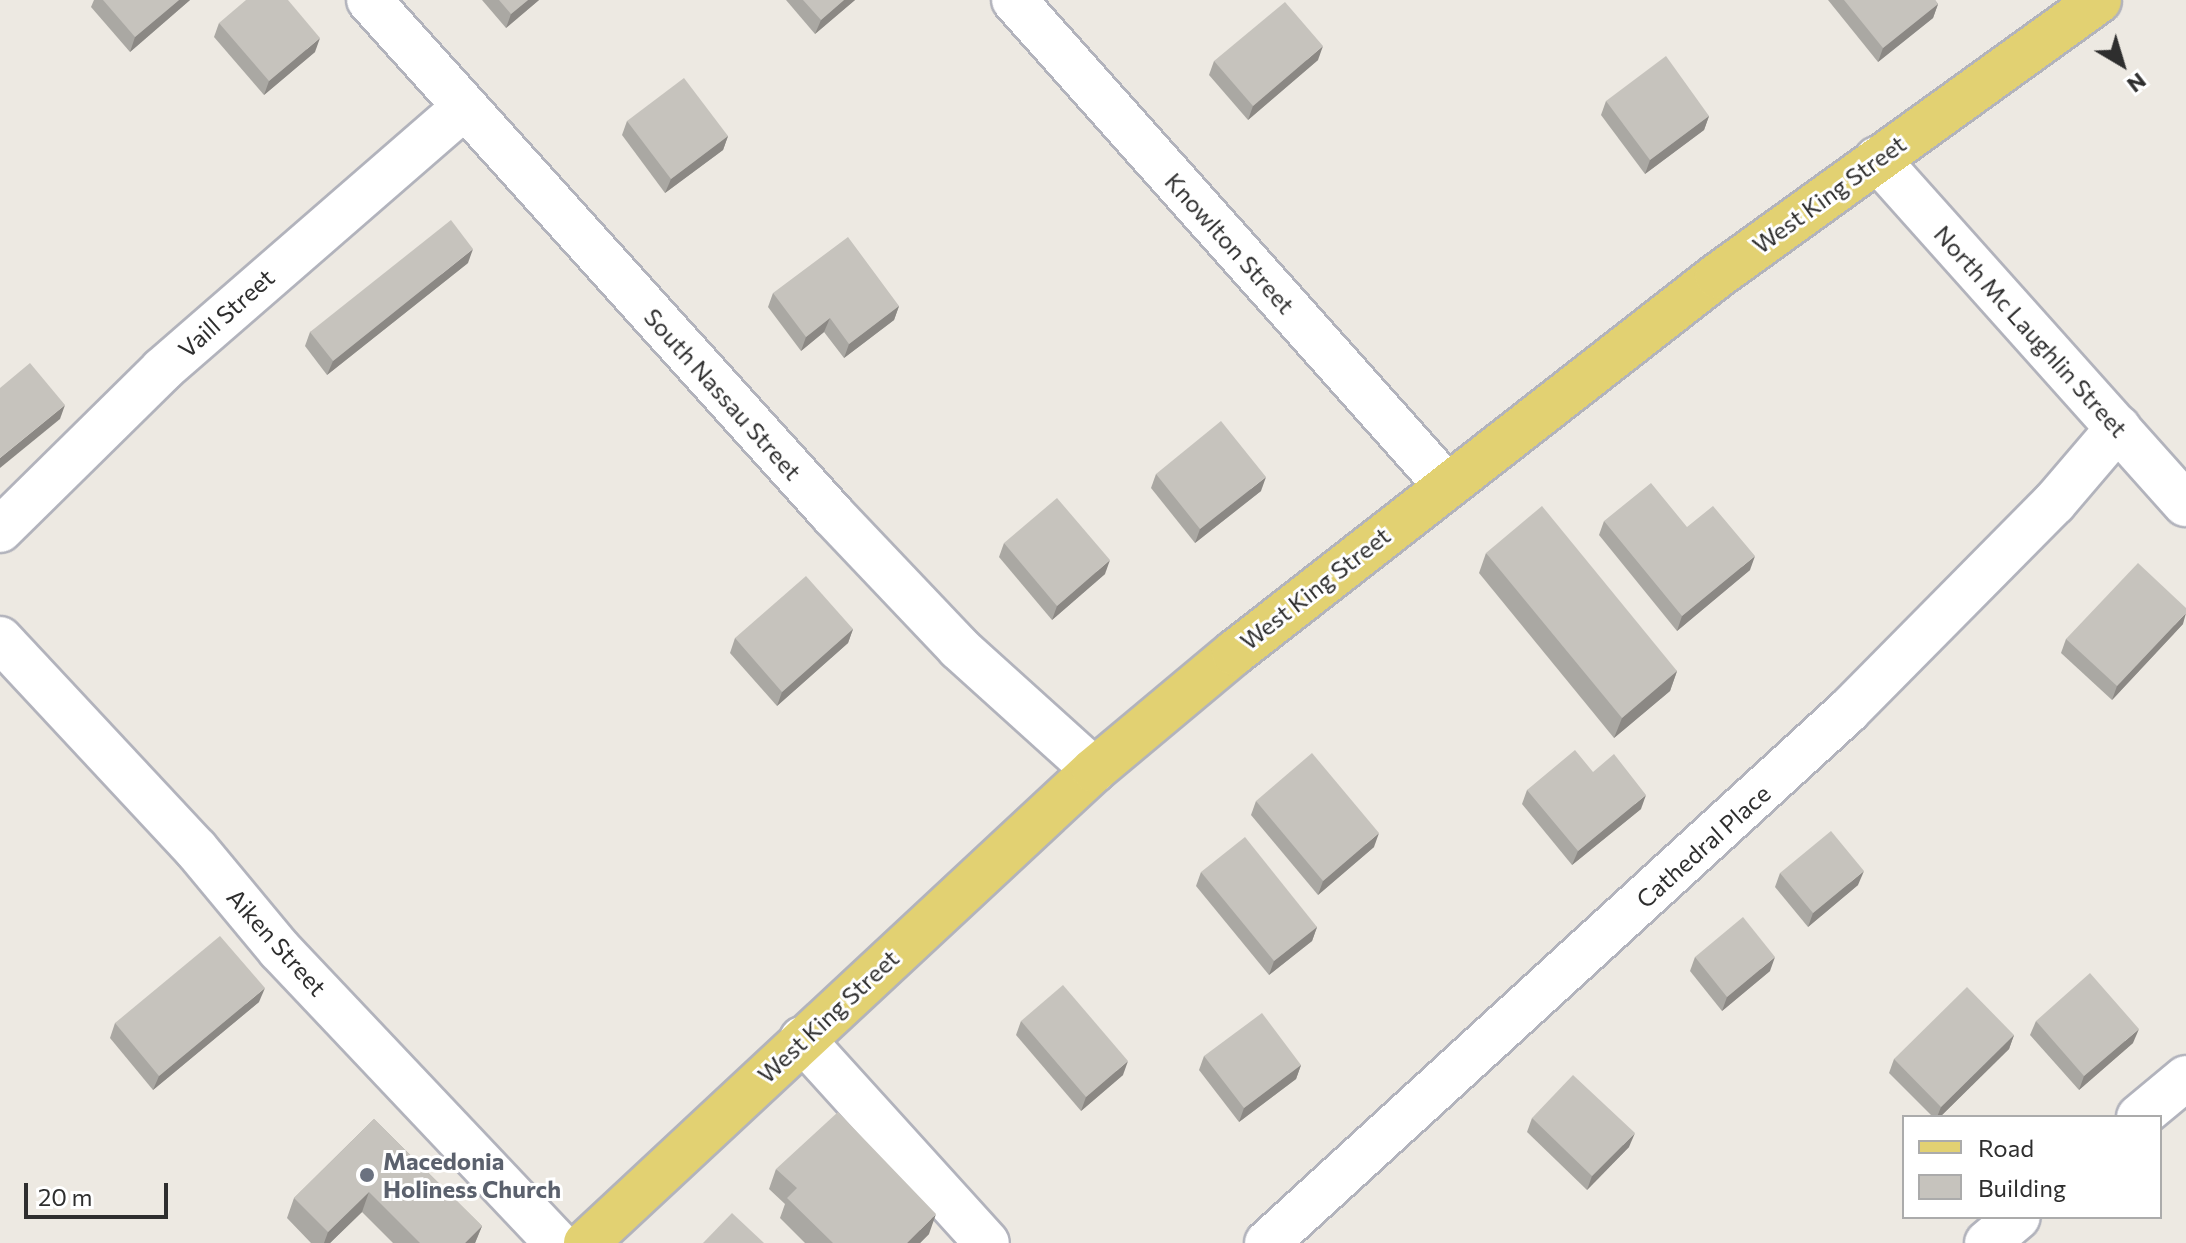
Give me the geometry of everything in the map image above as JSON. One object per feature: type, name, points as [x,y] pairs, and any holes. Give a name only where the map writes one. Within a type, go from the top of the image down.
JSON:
[{"type":"main road","name":"West King Street","points":[[586,1243],[1094,770],[1446,485],[1877,159],[2099,0]]},
{"type":"street","name":"South Nassau Street","points":[[369,0],[463,108],[833,515],[959,648],[1094,770]]},
{"type":"street","name":"Knowlton Street","points":[[1014,0],[1446,485]]},
{"type":"street","name":"Vaill Street","points":[[0,530],[162,370],[463,108]]},
{"type":"street","name":"North Mc Laughlin Street","points":[[1877,159],[2186,504]]},
{"type":"street","name":"Cathedral Place","points":[[1267,1243],[1791,766],[2054,503],[2118,428]]},
{"type":"street","name":"Aiken Street","points":[[0,639],[196,849],[280,950],[557,1243]]},
{"type":"street","points":[[802,1039],[987,1243]]},
{"type":"street","points":[[2141,1115],[2186,1078]]},
{"type":"street","points":[[1987,1243],[2016,1219]]},
{"type":"building","points":[[103,0],[179,0],[135,37]]},
{"type":"building","points":[[246,0],[288,0],[320,38],[269,81],[219,23]]},
{"type":"building","points":[[499,0],[528,0],[511,14]]},
{"type":"building","points":[[803,0],[844,0],[821,20]]},
{"type":"building","points":[[1844,0],[1935,0],[1938,4],[1883,48]]},
{"type":"building","points":[[1285,2],[1323,46],[1253,106],[1214,61]]},
{"type":"building","points":[[1666,56],[1709,116],[1650,160],[1606,101]]},
{"type":"building","points":[[684,78],[728,136],[671,179],[627,121]]},
{"type":"building","points":[[451,220],[473,249],[333,361],[310,332]]},
{"type":"building","points":[[848,237],[899,306],[849,344],[830,318],[806,337],[773,293]]},
{"type":"building","points":[[30,363],[65,405],[0,458],[0,388]]},
{"type":"building","points":[[1221,421],[1266,477],[1200,529],[1156,474]]},
{"type":"building","points":[[1651,483],[1687,527],[1713,506],[1755,556],[1682,616],[1604,521]]},
{"type":"building","points":[[1057,498],[1110,560],[1057,606],[1004,543]]},
{"type":"building","points":[[1542,506],[1677,671],[1622,718],[1486,553]]},
{"type":"building","points":[[2138,563],[2186,608],[2186,613],[2117,686],[2066,639]]},
{"type":"building","points":[[806,576],[853,629],[782,692],[735,638]]},
{"type":"building","points":[[1575,750],[1593,772],[1614,754],[1646,795],[1578,851],[1527,790]]},
{"type":"building","points":[[1312,753],[1379,833],[1323,881],[1256,801]]},
{"type":"building","points":[[1831,831],[1864,871],[1813,913],[1780,873]]},
{"type":"building","points":[[1245,837],[1317,927],[1274,961],[1201,872]]},
{"type":"building","points":[[1743,917],[1775,957],[1727,997],[1695,957]]},
{"type":"building","points":[[220,936],[265,988],[159,1076],[115,1023]]},
{"type":"building","points":[[2090,973],[2139,1029],[2084,1076],[2036,1021]]},
{"type":"building","points":[[1063,985],[1128,1061],[1086,1097],[1021,1021]]},
{"type":"building","points":[[1967,987],[2014,1035],[1941,1107],[1894,1059]]},
{"type":"building","points":[[1262,1013],[1301,1065],[1244,1108],[1204,1056]]},
{"type":"building","points":[[1573,1075],[1635,1133],[1592,1176],[1532,1118]]},
{"type":"building","points":[[838,1112],[936,1214],[907,1243],[833,1243],[787,1198],[797,1188],[776,1169]]},
{"type":"building","name":"Macedonia Holiness Church","points":[[374,1119],[482,1226],[465,1243],[420,1243],[369,1192],[328,1232],[294,1198]]},
{"type":"building","points":[[732,1213],[764,1243],[703,1243]]},
{"type":"place","name":"Macedonia Holiness Church","points":[[367,1175]]}]
